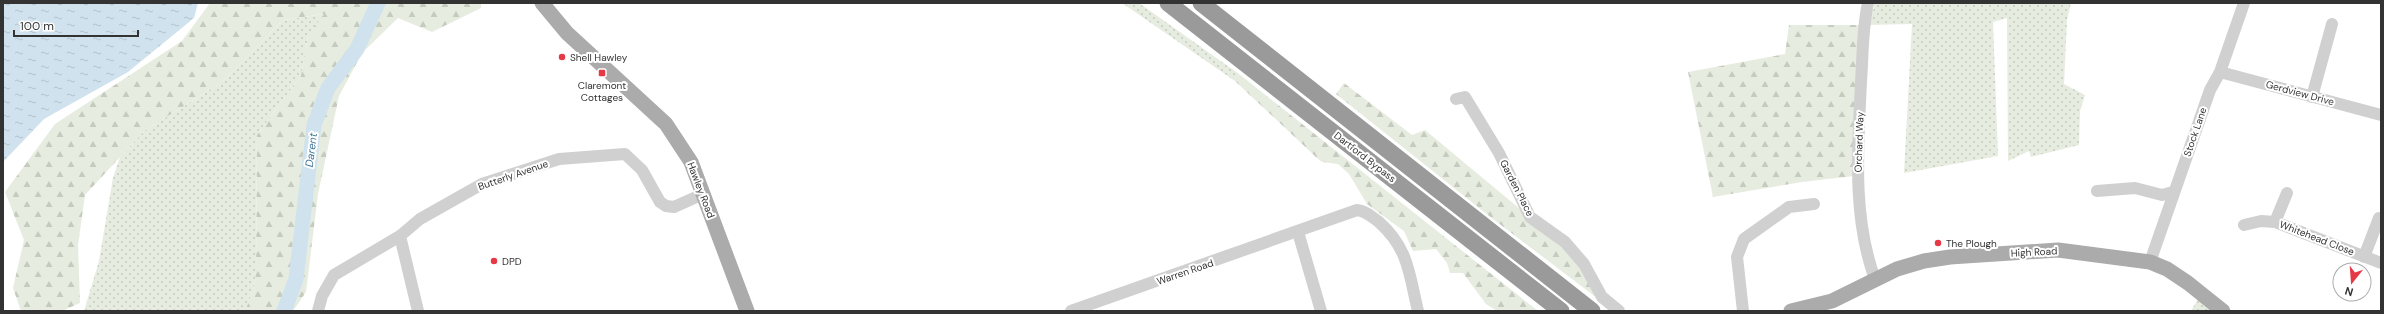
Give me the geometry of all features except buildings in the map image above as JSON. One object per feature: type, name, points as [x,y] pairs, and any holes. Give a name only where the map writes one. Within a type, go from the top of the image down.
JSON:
[{"type":"highway","name":"Dartford Bypass","points":[[1168,3],[1562,311]]},
{"type":"highway","name":"Dartford Bypass","points":[[1201,3],[1592,311]]},
{"type":"main road","name":"Hawley Road","points":[[542,3],[567,33],[666,124],[691,162],[747,311]]},
{"type":"main road","name":"High Road","points":[[1791,311],[1834,306],[1875,279],[1924,261],[2058,250],[2150,262],[2167,269],[2188,283],[2223,311]]},
{"type":"street","name":"Orchard Way","points":[[1868,3],[1863,29],[1858,178],[1865,249],[1875,279]]},
{"type":"street","name":"Stock Lane","points":[[2150,262],[2173,192],[2210,90],[2220,72],[2244,3]]},
{"type":"street","points":[[2312,96],[2332,24]]},
{"type":"street","name":"Gerdview Drive","points":[[2220,72],[2381,115]]},
{"type":"street","name":"Garden Place","points":[[1456,99],[1465,97],[1499,153],[1530,217],[1565,242],[1584,264],[1602,297],[1618,311]]},
{"type":"street","name":"Butterly Avenue","points":[[318,311],[322,296],[334,275],[400,236],[420,219],[482,184],[559,159],[625,154],[642,170],[660,202],[666,206],[674,207],[703,194]]},
{"type":"street","points":[[2097,191],[2134,188],[2162,195],[2173,192]]},
{"type":"street","name":"Whitehead Close","points":[[2275,222],[2287,193]]},
{"type":"street","points":[[1743,311],[1737,257],[1744,239],[1789,207],[1814,204]]},
{"type":"street","name":"Warren Road","points":[[1071,311],[1361,210],[1370,215],[1396,238],[1406,258],[1418,311]]},
{"type":"street","points":[[2364,257],[2379,218]]},
{"type":"street","name":"Whitehead Close","points":[[2244,225],[2261,220],[2275,222],[2381,263]]},
{"type":"street","points":[[1298,232],[1321,311]]},
{"type":"street","points":[[400,236],[418,311]]},
{"type":"green space","points":[[210,3],[481,3],[481,8],[432,32],[398,18],[362,53],[339,96],[318,194],[306,292],[293,311],[245,311],[253,291],[256,272],[257,135],[301,76],[308,36],[324,14],[283,20],[222,82],[144,131],[85,195],[78,245],[80,303],[62,311],[21,311],[13,288],[24,240],[5,192],[55,124],[182,41]]},
{"type":"green space","points":[[1122,3],[1139,3],[1239,74],[1235,81]]},
{"type":"green space","points":[[1874,3],[2071,3],[2067,20],[2064,84],[2085,95],[2080,111],[2079,145],[2031,157],[2029,151],[2008,161],[2007,18],[1993,22],[1998,156],[1904,173],[1912,24],[1866,25],[1874,8]]},
{"type":"green space","points":[[325,14],[308,36],[301,76],[257,135],[256,272],[253,291],[245,311],[84,311],[99,261],[113,178],[120,157],[144,131],[222,82],[283,20]]},
{"type":"green space","points":[[1789,25],[1859,25],[1854,176],[1802,182],[1713,197],[1688,72],[1785,54]]},
{"type":"green space","points":[[1239,74],[1538,311],[1497,311],[1486,304],[1463,273],[1450,273],[1447,263],[1436,249],[1413,251],[1404,231],[1367,204],[1349,174],[1338,164],[1322,162],[1317,158],[1235,81]]},
{"type":"green space","points":[[1344,83],[1412,135],[1425,130],[1574,254],[1601,301],[1493,219],[1336,94]]},
{"type":"green space","points":[[2201,294],[2221,311],[2191,311]]},
{"type":"water","points":[[3,3],[198,3],[194,18],[128,72],[44,119],[3,162]]},
{"type":"waterway","name":"Darent","points":[[284,311],[296,279],[314,125],[328,88],[357,49],[378,3]]},
{"type":"place","name":"Shell Hawley","points":[[562,57]]},
{"type":"place","name":"Claremont Cottages","points":[[602,73]]},
{"type":"place","name":"The Plough","points":[[1938,243]]},
{"type":"place","name":"DPD","points":[[494,261]]}]
